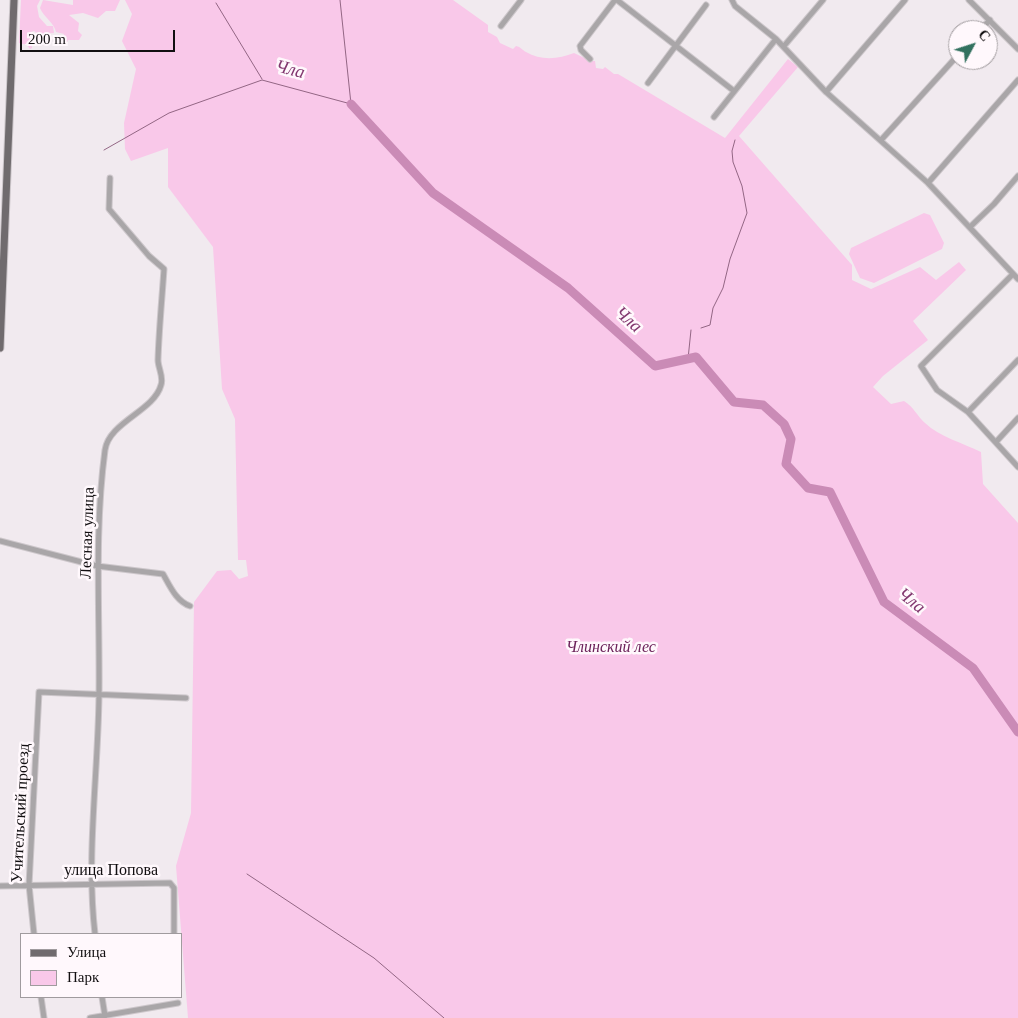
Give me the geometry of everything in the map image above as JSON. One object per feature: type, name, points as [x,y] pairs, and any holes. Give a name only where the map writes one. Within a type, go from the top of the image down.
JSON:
[{"type":"main road","points":[[0,348],[3,235],[14,0]]},
{"type":"street","points":[[501,26],[521,0]]},
{"type":"street","points":[[590,59],[580,46],[616,0],[734,91]]},
{"type":"street","points":[[732,0],[735,6],[784,46],[826,92],[882,139],[928,183],[1018,279]]},
{"type":"street","points":[[784,46],[823,0]]},
{"type":"street","points":[[826,92],[905,0]]},
{"type":"street","points":[[969,0],[990,20]]},
{"type":"street","points":[[648,83],[706,5]]},
{"type":"street","points":[[998,28],[1018,48]]},
{"type":"street","points":[[714,117],[776,39]]},
{"type":"street","points":[[882,139],[948,66]]},
{"type":"street","points":[[928,183],[1018,80]]},
{"type":"street","points":[[970,227],[994,204],[1018,176]]},
{"type":"street","name":"Лесная улица","points":[[95,933],[92,883],[99,695],[99,516],[105,447],[115,432],[158,392],[162,376],[158,360],[164,269],[149,256],[109,209],[110,178]]},
{"type":"street","points":[[1013,274],[921,366],[937,390],[968,412],[1018,467]]},
{"type":"street","points":[[968,412],[1018,360]]},
{"type":"street","points":[[996,442],[1018,418]]},
{"type":"street","points":[[0,541],[98,566],[163,574],[176,596],[184,604],[190,606]]},
{"type":"street","name":"Учительский проезд","points":[[34,933],[29,885],[39,692],[99,695]]},
{"type":"street","points":[[99,695],[186,698]]},
{"type":"street","name":"улица Попова","points":[[0,886],[92,883],[170,884],[174,888],[174,933]]},
{"type":"street","points":[[41,998],[44,1018]]},
{"type":"street","points":[[102,998],[105,1016]]},
{"type":"street","points":[[90,1018],[178,1003]]},
{"type":"green space","points":[[21,0],[40,0],[37,6],[39,17],[47,26],[53,26],[54,33],[38,34],[34,31],[31,32],[32,48],[30,49],[27,45],[19,43]]},
{"type":"green space","points":[[43,0],[73,5],[73,0],[120,0],[115,11],[106,11],[98,18],[83,13],[69,15],[79,23],[78,31],[82,35],[79,40],[68,40],[66,44],[63,39],[64,34],[56,32],[40,8]]},
{"type":"green space","name":"Члинский лес","points":[[125,0],[453,0],[488,25],[488,32],[497,37],[500,43],[513,49],[518,46],[538,57],[556,58],[574,53],[595,61],[596,68],[603,69],[605,67],[614,74],[618,74],[725,138],[788,59],[798,67],[739,136],[852,265],[852,280],[871,289],[920,267],[936,280],[959,262],[966,270],[913,321],[928,340],[883,376],[873,387],[891,404],[904,401],[931,428],[981,452],[983,484],[1018,523],[1018,1018],[188,1018],[176,866],[191,813],[194,602],[217,571],[231,570],[239,579],[248,576],[246,560],[238,560],[235,419],[222,389],[213,247],[168,187],[168,148],[131,161],[125,149],[124,123],[136,69],[122,41],[132,14]]},
{"type":"green space","points":[[924,213],[930,215],[944,243],[942,249],[874,283],[860,278],[849,254],[851,248]]},
{"type":"waterway","name":"Чла","points":[[104,150],[169,113],[262,80],[351,104],[340,0]]},
{"type":"waterway","points":[[216,3],[262,79]]},
{"type":"waterway","name":"Чла","points":[[351,104],[433,193],[568,288],[655,366],[696,357],[734,402],[763,405],[784,424],[791,439],[786,464],[808,488],[830,492],[884,602],[973,668],[1018,732]]},
{"type":"waterway","points":[[701,328],[710,325],[713,308],[723,288],[730,259],[747,213],[742,186],[733,162],[732,151],[735,140]]},
{"type":"waterway","points":[[688,359],[691,330]]},
{"type":"waterway","points":[[247,874],[374,958],[444,1018]]}]
